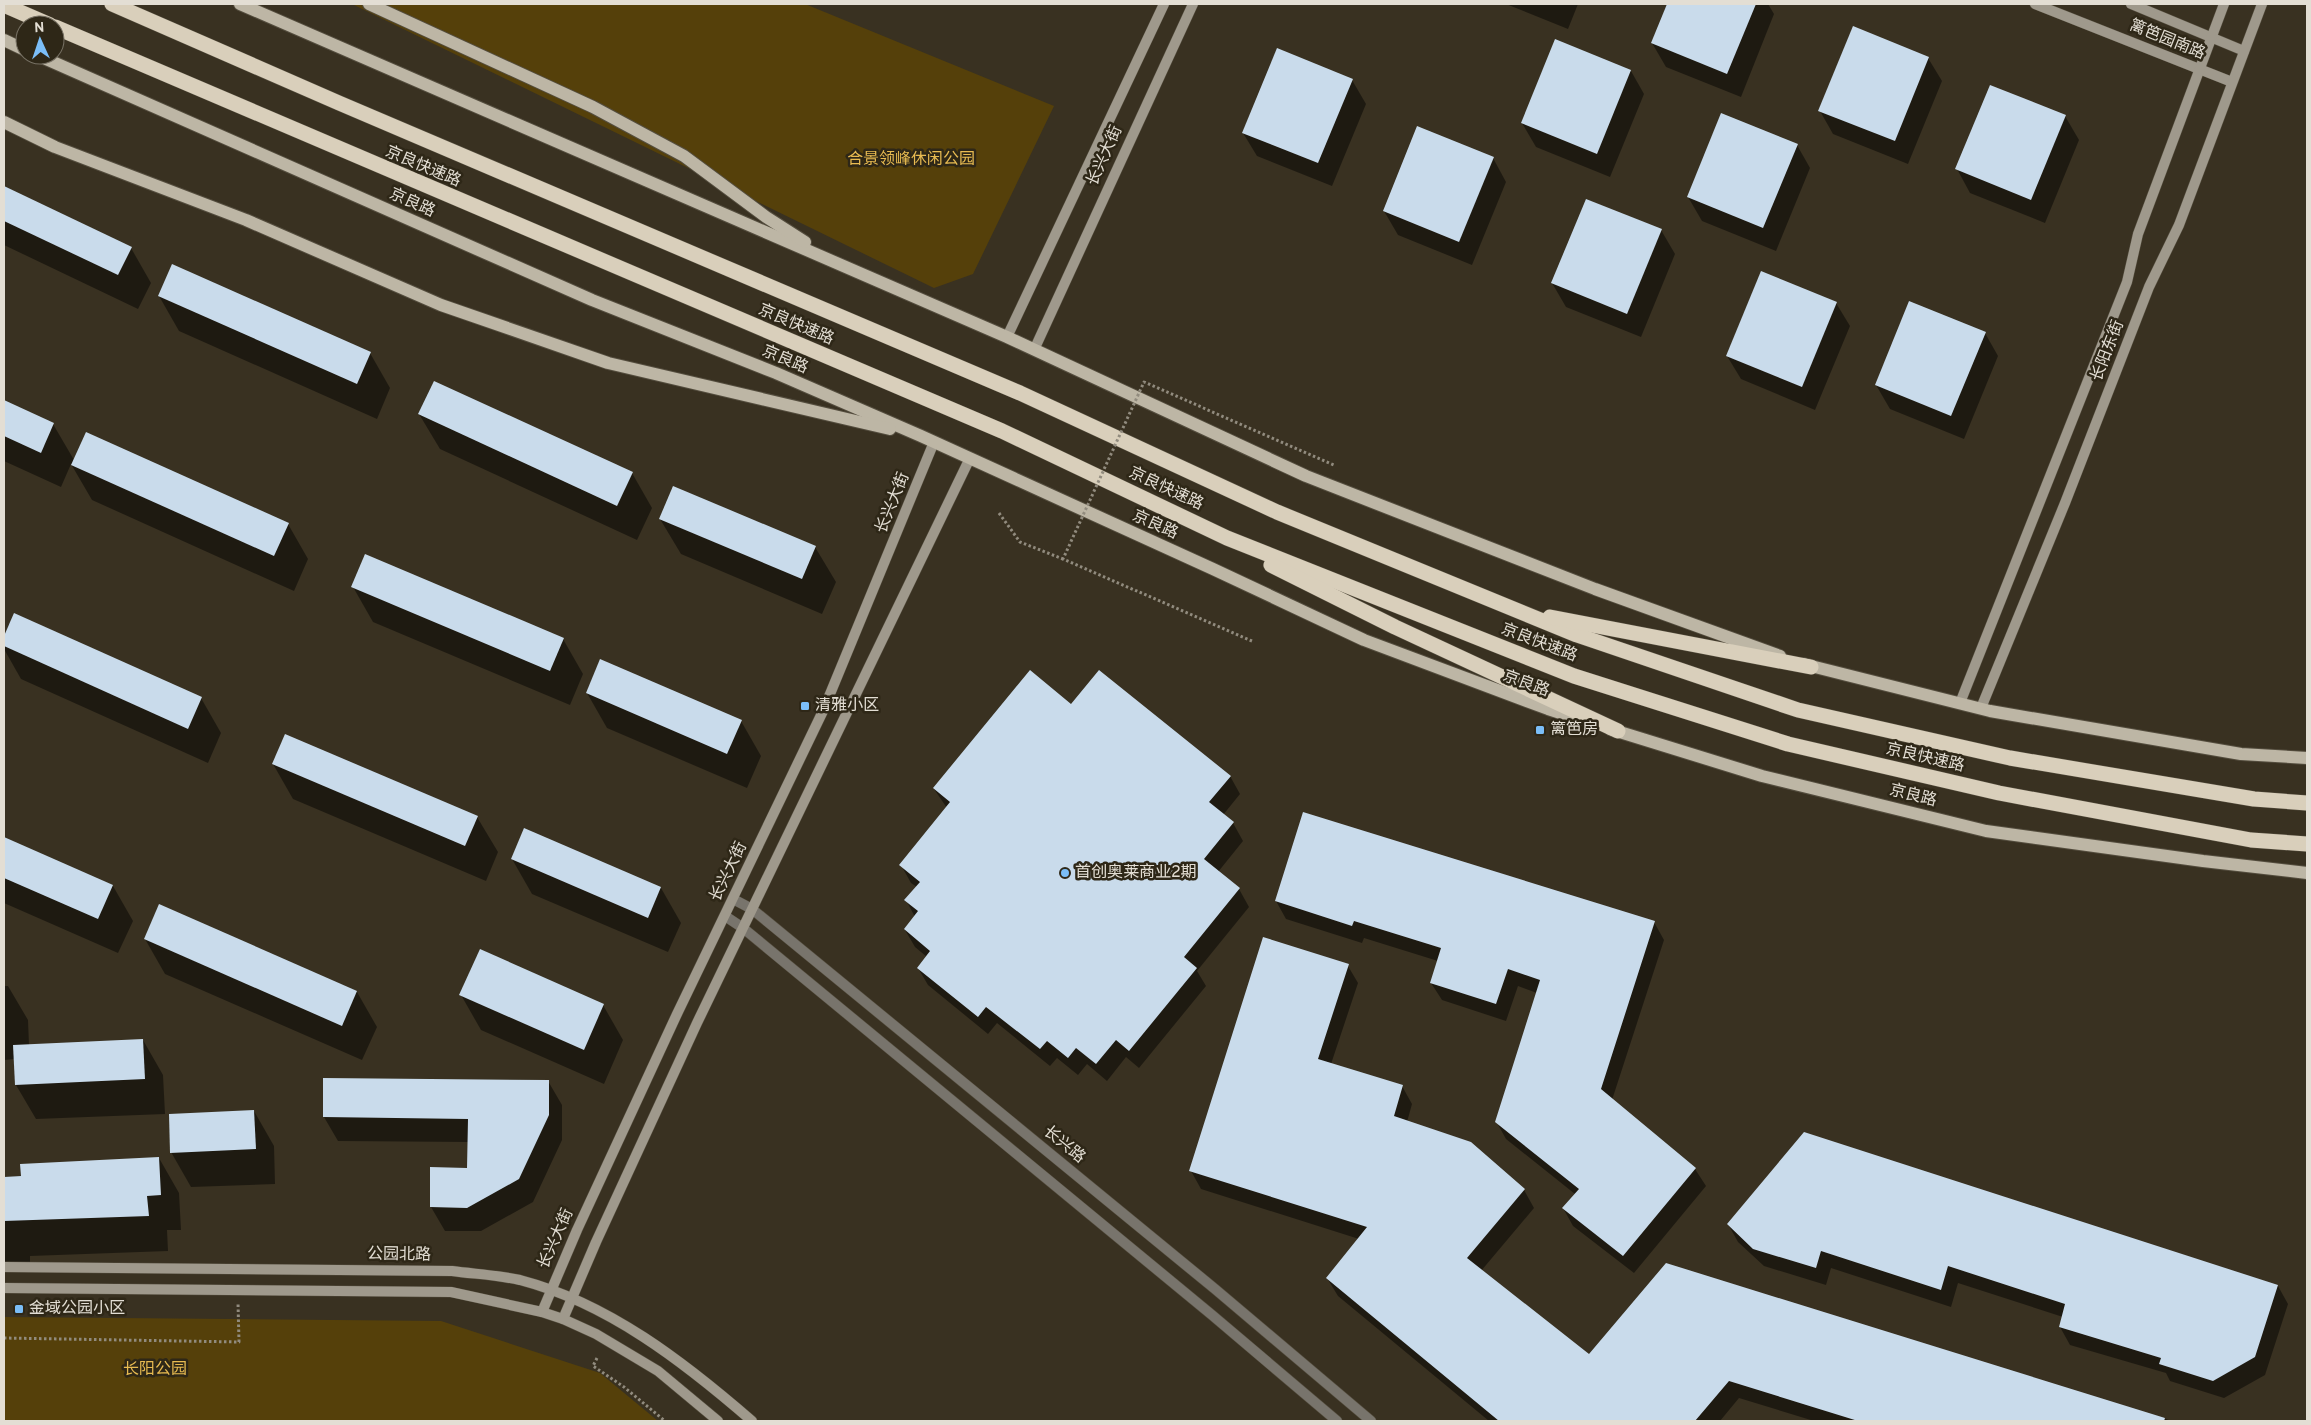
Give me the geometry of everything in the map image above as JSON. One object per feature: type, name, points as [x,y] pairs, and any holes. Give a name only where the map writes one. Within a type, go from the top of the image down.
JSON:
[{"type":"highway","name":"京良快速路","points":[[112,4],[348,107],[1020,393],[1277,512],[1577,635],[1798,710],[2010,758],[2254,799],[2307,803]]},
{"type":"highway","points":[[4,5],[27,15]]},
{"type":"highway","name":"京良快速路","points":[[65,31],[1002,431],[1227,538],[1574,676],[1788,744],[1999,793],[2251,840],[2307,844]]},
{"type":"highway","points":[[1227,538],[1279,569],[1350,605],[1618,731]]},
{"type":"highway","points":[[1519,611],[1811,667]]},
{"type":"main road","points":[[240,4],[1007,337],[1306,476],[1595,589],[1811,667],[1981,708],[2241,754],[2307,758]]},
{"type":"main road","points":[[369,4],[593,107],[684,156],[766,217],[836,263]]},
{"type":"main road","name":"京良路","points":[[60,65],[583,296],[776,374],[921,436],[1364,640],[1548,709],[1762,776],[1986,831],[2203,861],[2307,872]]},
{"type":"main road","points":[[4,122],[55,146],[246,220],[441,305],[608,363],[921,436]]},
{"type":"street","name":"长兴大街","points":[[1007,337],[1164,4]]},
{"type":"street","name":"长兴大街","points":[[1034,350],[1193,4]]},
{"type":"street","name":"篱笆园南路","points":[[2035,4],[2232,82]]},
{"type":"street","name":"篱笆园南路","points":[[2131,4],[2244,51]]},
{"type":"street","name":"长阳东街","points":[[1960,703],[2127,282],[2138,234],[2224,4]]},
{"type":"street","name":"长阳东街","points":[[1981,708],[2065,502],[2149,287],[2178,225],[2262,4]]},
{"type":"street","name":"长兴大街","points":[[542,1312],[549,1291],[677,1014],[847,657],[934,442]]},
{"type":"street","points":[[563,1319],[596,1242],[743,928],[970,458]]},
{"type":"street","name":"长兴路","points":[[733,899],[752,909],[1215,1289],[1371,1421]]},
{"type":"street","points":[[725,916],[743,928],[1212,1315],[1337,1421]]},
{"type":"street","name":"公园北路","points":[[4,1267],[452,1271],[519,1280],[572,1299],[606,1316],[669,1353],[752,1421]]},
{"type":"street","points":[[4,1288],[451,1292],[542,1312],[596,1334],[658,1370],[718,1421]]},
{"type":"path","points":[[1063,558],[1144,382],[1334,464]]},
{"type":"path","points":[[999,513],[1020,542],[1063,558],[1252,641]]},
{"type":"path","points":[[4,1338],[239,1342],[238,1290]]},
{"type":"path","points":[[597,1358],[592,1366],[624,1387],[666,1421]]},
{"type":"green space","name":"合景领峰休闲公园","points":[[352,4],[805,4],[1054,106],[973,274],[934,288]]},
{"type":"green space","name":"长阳公园","points":[[4,1317],[441,1321],[600,1373],[658,1421],[4,1421]]},
{"type":"building","points":[[1667,4],[1756,4],[1727,74],[1651,43]]},
{"type":"building","points":[[1853,26],[1929,57],[1895,141],[1818,111]]},
{"type":"building","points":[[1555,39],[1631,70],[1597,154],[1521,123]]},
{"type":"building","points":[[1277,48],[1353,79],[1318,163],[1242,133]]},
{"type":"building","points":[[1990,85],[2066,115],[2031,200],[1955,169]]},
{"type":"building","points":[[1721,113],[1798,144],[1763,228],[1687,197]]},
{"type":"building","points":[[1417,126],[1494,157],[1459,242],[1383,211]]},
{"type":"building","points":[[4,186],[132,247],[118,275],[4,221]]},
{"type":"building","points":[[1586,199],[1662,229],[1627,314],[1551,283]]},
{"type":"building","points":[[172,264],[371,352],[357,384],[158,296]]},
{"type":"building","points":[[1761,271],[1837,302],[1802,387],[1726,356]]},
{"type":"building","points":[[1909,301],[1986,332],[1951,416],[1875,385]]},
{"type":"building","points":[[434,381],[633,472],[617,506],[418,414]]},
{"type":"building","points":[[4,400],[54,423],[41,453],[4,436]]},
{"type":"building","points":[[86,432],[289,523],[274,556],[71,465]]},
{"type":"building","points":[[673,486],[816,546],[802,579],[659,519]]},
{"type":"building","points":[[365,554],[564,638],[550,671],[351,587]]},
{"type":"building","points":[[14,613],[202,697],[188,729],[4,646],[4,636]]},
{"type":"building","points":[[600,659],[742,720],[727,754],[586,693]]},
{"type":"building","name":"首创奥莱商业2期","points":[[1030,670],[1071,704],[1099,670],[1231,776],[1209,802],[1234,822],[1204,859],[1240,888],[1184,957],[1197,968],[1129,1051],[1116,1040],[1096,1064],[1076,1048],[1068,1058],[1047,1041],[1040,1049],[986,1007],[978,1017],[917,968],[930,951],[904,929],[918,911],[904,900],[920,882],[899,865],[950,802],[933,788]]},
{"type":"building","points":[[285,734],[478,816],[465,846],[272,764]]},
{"type":"building","points":[[1303,812],[1655,921],[1601,1089],[1696,1168],[1623,1256],[1562,1208],[1579,1189],[1495,1122],[1540,980],[1508,969],[1496,1004],[1430,983],[1441,948],[1354,921],[1352,926],[1275,901]]},
{"type":"building","points":[[524,828],[661,887],[648,918],[511,859]]},
{"type":"building","points":[[4,837],[113,885],[98,919],[4,878]]},
{"type":"building","points":[[159,904],[357,991],[342,1026],[144,939]]},
{"type":"building","points":[[1263,937],[1349,964],[1318,1059],[1403,1085],[1394,1116],[1471,1142],[1525,1189],[1467,1258],[1589,1354],[1666,1263],[2165,1418],[2164,1421],[1858,1421],[1729,1381],[1695,1421],[1499,1421],[1326,1278],[1367,1227],[1189,1171]]},
{"type":"building","points":[[480,949],[604,1004],[584,1050],[459,995]]},
{"type":"building","points":[[143,1039],[145,1079],[15,1085],[13,1045]]},
{"type":"building","points":[[323,1078],[549,1080],[549,1115],[519,1179],[467,1208],[430,1207],[430,1167],[467,1168],[468,1119],[323,1117]]},
{"type":"building","points":[[254,1110],[256,1149],[170,1153],[169,1114]]},
{"type":"building","points":[[1804,1132],[2278,1285],[2255,1357],[2213,1381],[2159,1364],[2161,1358],[2059,1327],[2065,1304],[1948,1266],[1941,1290],[1821,1251],[1816,1268],[1753,1249],[1727,1224]]},
{"type":"building","points":[[159,1157],[161,1195],[147,1196],[149,1216],[4,1221],[4,1177],[21,1176],[20,1164]]},
{"type":"place","name":"清雅小区","points":[[805,706]]},
{"type":"place","name":"篱笆房","points":[[1540,730]]},
{"type":"place","name":"首创奥莱商业2期","points":[[1065,873]]},
{"type":"place","name":"金域公园小区","points":[[19,1309]]}]
